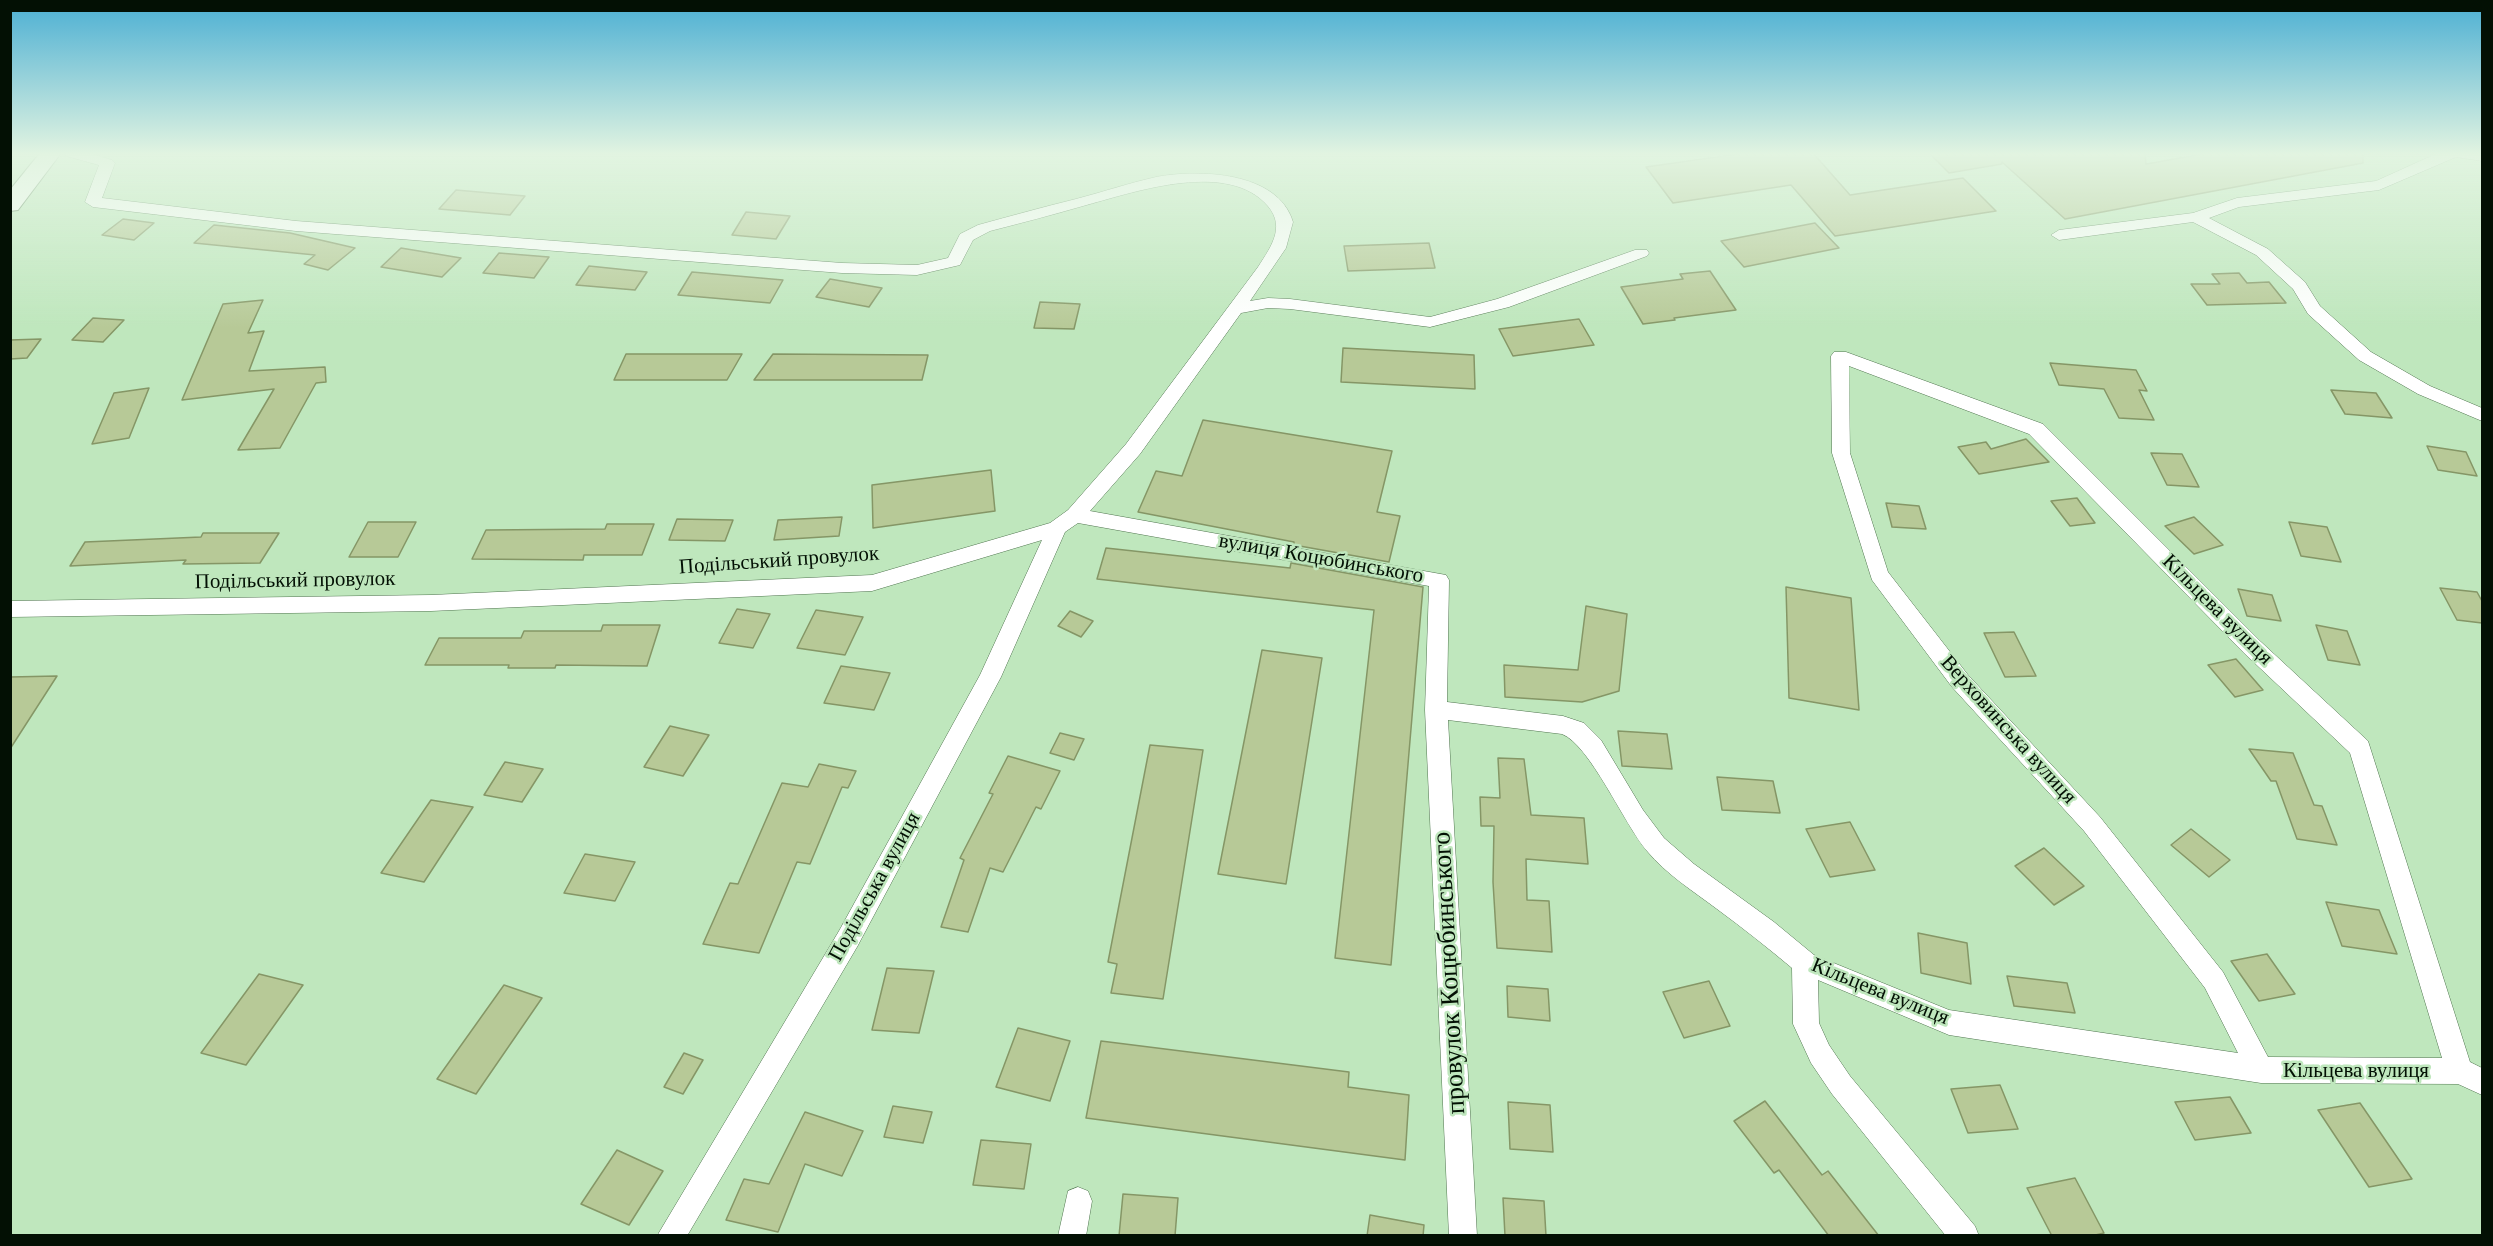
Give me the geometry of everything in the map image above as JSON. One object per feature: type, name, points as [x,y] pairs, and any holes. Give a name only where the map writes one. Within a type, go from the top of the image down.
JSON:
[{"type":"street","points":[[170,211],[296,226],[842,268],[916,270],[954,261],[966,237],[984,228],[1047,211]]},
{"type":"street","points":[[1066,521],[1133,449],[1271,259],[1286,225],[1280,211]]},
{"type":"street","points":[[2060,235],[2195,217],[2213,211]]},
{"type":"street","points":[[2195,217],[2262,252],[2299,286],[2314,310],[2365,356],[2424,390],[2482,415]]},
{"type":"street","points":[[1234,309],[1268,303],[1290,304],[1430,322],[1503,303],[1641,254]]},
{"type":"street","name":"Верховинська вулиця","points":[[1840,356],[1841,453],[1879,575],[1960,681],[2091,824],[2214,980],[2261,1070]]},
{"type":"street","name":"Кільцева вулиця","points":[[1840,356],[2036,429],[2252,647],[2360,748],[2459,1071]]},
{"type":"street","name":"Подільський провулок","points":[[10,609],[430,603],[872,583],[1066,521]]},
{"type":"street","name":"вулиця Коцюбинського","points":[[1066,521],[1439,580],[1436,710]]},
{"type":"street","name":"Подільська вулиця","points":[[671,1236],[848,939],[990,677],[1066,521]]},
{"type":"street","name":"Кільцева вулиця","points":[[1436,710],[1563,725],[1576,730],[1593,747],[1635,817],[1656,845],[1685,872],[1765,930],[1805,963],[1949,1022],[2261,1070],[2459,1071],[2482,1082]]},
{"type":"street","name":"провулок Коцюбинського","points":[[1436,710],[1463,1236]]},
{"type":"street","points":[[1805,963],[1806,1024],[1820,1054],[1841,1085],[1965,1236]]},
{"type":"street","points":[[1072,1236],[1078,1201]]},
{"type":"building","points":[[464,211],[513,211],[510,215]]},
{"type":"building","points":[[1814,211],[1995,211],[1835,236]]},
{"type":"building","points":[[2056,211],[2107,211],[2065,219]]},
{"type":"building","points":[[746,212],[790,216],[776,239],[732,235]]},
{"type":"building","points":[[123,219],[154,223],[134,240],[102,235]]},
{"type":"building","points":[[1815,223],[1839,248],[1744,267],[1721,241]]},
{"type":"building","points":[[214,225],[290,233],[355,248],[328,270],[304,264],[315,255],[194,243]]},
{"type":"building","points":[[1429,243],[1435,268],[1348,271],[1344,246]]},
{"type":"building","points":[[401,248],[461,258],[442,277],[381,267]]},
{"type":"building","points":[[499,253],[549,257],[534,278],[483,273]]},
{"type":"building","points":[[589,266],[647,272],[635,290],[576,285]]},
{"type":"building","points":[[1710,271],[1736,310],[1643,324],[1621,287],[1683,279],[1680,274]]},
{"type":"building","points":[[692,272],[783,280],[770,303],[678,295]]},
{"type":"building","points":[[2239,273],[2247,283],[2269,282],[2286,303],[2207,305],[2191,284],[2220,284],[2212,274]]},
{"type":"building","points":[[830,279],[882,288],[869,307],[816,297]]},
{"type":"building","points":[[263,300],[248,333],[264,331],[249,371],[325,367],[326,382],[316,383],[280,448],[238,450],[274,389],[182,400],[223,304]]},
{"type":"building","points":[[1040,302],[1080,304],[1074,329],[1034,328]]},
{"type":"building","points":[[93,318],[124,320],[103,342],[72,340]]},
{"type":"building","points":[[1579,319],[1594,345],[1513,356],[1499,329]]},
{"type":"building","points":[[41,339],[27,358],[10,359],[10,340]]},
{"type":"building","points":[[1343,348],[1474,355],[1475,389],[1341,382]]},
{"type":"building","points":[[626,354],[742,354],[727,380],[614,380]]},
{"type":"building","points":[[773,354],[928,355],[922,380],[754,380]]},
{"type":"building","points":[[2050,363],[2136,370],[2147,391],[2139,390],[2154,420],[2119,418],[2104,389],[2059,385]]},
{"type":"building","points":[[149,388],[129,438],[92,444],[114,393]]},
{"type":"building","points":[[2331,390],[2376,393],[2392,418],[2345,414]]},
{"type":"building","points":[[1203,420],[1392,451],[1377,512],[1400,516],[1389,562],[1294,545],[1294,542],[1138,512],[1156,471],[1182,476]]},
{"type":"building","points":[[2026,439],[2049,462],[1979,474],[1958,447],[1986,442],[1991,449]]},
{"type":"building","points":[[2427,446],[2466,452],[2477,476],[2438,470]]},
{"type":"building","points":[[2151,453],[2182,454],[2199,487],[2167,485]]},
{"type":"building","points":[[991,470],[995,511],[873,528],[872,485]]},
{"type":"building","points":[[2077,498],[2095,523],[2070,526],[2051,501]]},
{"type":"building","points":[[1886,503],[1919,506],[1926,529],[1892,527]]},
{"type":"building","points":[[842,517],[839,536],[774,540],[778,520]]},
{"type":"building","points":[[2194,517],[2223,545],[2194,554],[2165,526]]},
{"type":"building","points":[[677,519],[733,520],[725,541],[669,540]]},
{"type":"building","points":[[368,522],[416,522],[398,557],[349,557]]},
{"type":"building","points":[[2289,522],[2327,527],[2341,562],[2301,556]]},
{"type":"building","points":[[607,524],[654,524],[642,555],[584,555],[583,560],[472,559],[486,530],[605,529]]},
{"type":"building","points":[[203,533],[279,533],[260,563],[183,564],[186,560],[70,566],[85,542],[201,537]]},
{"type":"building","points":[[1106,548],[1290,568],[1291,563],[1423,587],[1391,965],[1335,958],[1374,610],[1097,579]]},
{"type":"building","points":[[1786,587],[1851,598],[1859,710],[1789,698]]},
{"type":"building","points":[[2440,588],[2477,592],[2482,601],[2482,623],[2457,620]]},
{"type":"building","points":[[2238,589],[2272,595],[2281,621],[2247,616]]},
{"type":"building","points":[[1586,606],[1627,614],[1619,691],[1582,702],[1505,697],[1504,665],[1578,670]]},
{"type":"building","points":[[737,609],[770,614],[753,648],[719,643]]},
{"type":"building","points":[[816,610],[863,617],[845,655],[797,648]]},
{"type":"building","points":[[1070,611],[1093,621],[1081,637],[1058,626]]},
{"type":"building","points":[[603,625],[660,625],[647,666],[556,665],[555,668],[508,668],[509,665],[425,665],[439,638],[521,638],[524,631],[601,631]]},
{"type":"building","points":[[2316,625],[2347,631],[2360,665],[2328,660]]},
{"type":"building","points":[[2014,632],[2036,676],[2005,677],[1984,633]]},
{"type":"building","points":[[1262,650],[1322,658],[1286,884],[1218,874]]},
{"type":"building","points":[[2236,659],[2263,690],[2235,697],[2208,665]]},
{"type":"building","points":[[841,666],[890,673],[874,710],[824,703]]},
{"type":"building","points":[[57,676],[10,749],[10,677]]},
{"type":"building","points":[[670,726],[709,735],[683,776],[644,767]]},
{"type":"building","points":[[1618,731],[1667,734],[1672,769],[1622,766]]},
{"type":"building","points":[[1060,733],[1084,739],[1074,760],[1050,753]]},
{"type":"building","points":[[1150,745],[1203,750],[1163,999],[1111,993],[1117,964],[1108,962]]},
{"type":"building","points":[[2249,749],[2293,753],[2314,805],[2322,806],[2337,845],[2297,839],[2276,781],[2271,781]]},
{"type":"building","points":[[1008,756],[1060,771],[1041,809],[1036,807],[1003,872],[990,868],[968,932],[941,927],[964,860],[960,858],[993,794],[989,793]]},
{"type":"building","points":[[1498,758],[1524,759],[1531,815],[1584,818],[1588,864],[1526,859],[1527,900],[1549,901],[1552,952],[1497,948],[1493,882],[1494,826],[1481,826],[1480,797],[1500,798]]},
{"type":"building","points":[[505,762],[543,769],[522,802],[484,795]]},
{"type":"building","points":[[819,764],[856,771],[848,788],[842,787],[810,864],[797,862],[759,953],[703,944],[730,883],[738,884],[782,783],[808,787]]},
{"type":"building","points":[[1717,777],[1773,781],[1780,813],[1722,810]]},
{"type":"building","points":[[431,800],[473,807],[424,882],[381,873]]},
{"type":"building","points":[[1850,822],[1875,870],[1830,877],[1806,829]]},
{"type":"building","points":[[2191,829],[2230,860],[2209,877],[2171,845]]},
{"type":"building","points":[[2044,848],[2084,886],[2054,905],[2015,866]]},
{"type":"building","points":[[585,854],[635,862],[615,901],[564,893]]},
{"type":"building","points":[[2326,902],[2379,910],[2397,954],[2342,946]]},
{"type":"building","points":[[1918,933],[1967,943],[1971,984],[1921,973]]},
{"type":"building","points":[[2267,954],[2295,994],[2259,1001],[2231,961]]},
{"type":"building","points":[[887,968],[934,971],[919,1033],[872,1030]]},
{"type":"building","points":[[259,974],[303,985],[246,1065],[201,1053]]},
{"type":"building","points":[[2007,976],[2067,983],[2075,1013],[2014,1006]]},
{"type":"building","points":[[1709,981],[1730,1026],[1684,1038],[1663,992]]},
{"type":"building","points":[[504,985],[542,998],[476,1094],[437,1079]]},
{"type":"building","points":[[1507,986],[1548,989],[1550,1021],[1508,1017]]},
{"type":"building","points":[[1018,1028],[1070,1041],[1050,1101],[996,1087]]},
{"type":"building","points":[[1101,1041],[1349,1072],[1348,1087],[1409,1095],[1405,1160],[1086,1118]]},
{"type":"building","points":[[684,1053],[703,1060],[683,1094],[664,1087]]},
{"type":"building","points":[[2000,1085],[2018,1129],[1968,1133],[1951,1089]]},
{"type":"building","points":[[2230,1097],[2251,1133],[2195,1140],[2175,1102]]},
{"type":"building","points":[[1765,1101],[1822,1175],[1828,1171],[1879,1236],[1829,1236],[1779,1170],[1774,1173],[1734,1121]]},
{"type":"building","points":[[1508,1102],[1550,1105],[1553,1152],[1510,1149]]},
{"type":"building","points":[[2360,1103],[2412,1179],[2369,1187],[2318,1110]]},
{"type":"building","points":[[893,1106],[932,1112],[923,1143],[884,1137]]},
{"type":"building","points":[[805,1112],[863,1131],[842,1176],[805,1164],[778,1232],[726,1220],[744,1179],[769,1184]]},
{"type":"building","points":[[981,1140],[1031,1144],[1024,1189],[973,1185]]},
{"type":"building","points":[[617,1150],[663,1171],[629,1225],[581,1204]]},
{"type":"building","points":[[2075,1178],[2104,1233],[2091,1236],[2052,1236],[2027,1188]]},
{"type":"building","points":[[1123,1194],[1178,1198],[1175,1236],[1119,1236]]},
{"type":"building","points":[[1503,1198],[1544,1201],[1546,1236],[1505,1236]]},
{"type":"building","points":[[1370,1215],[1424,1225],[1423,1236],[1367,1236]]}]
